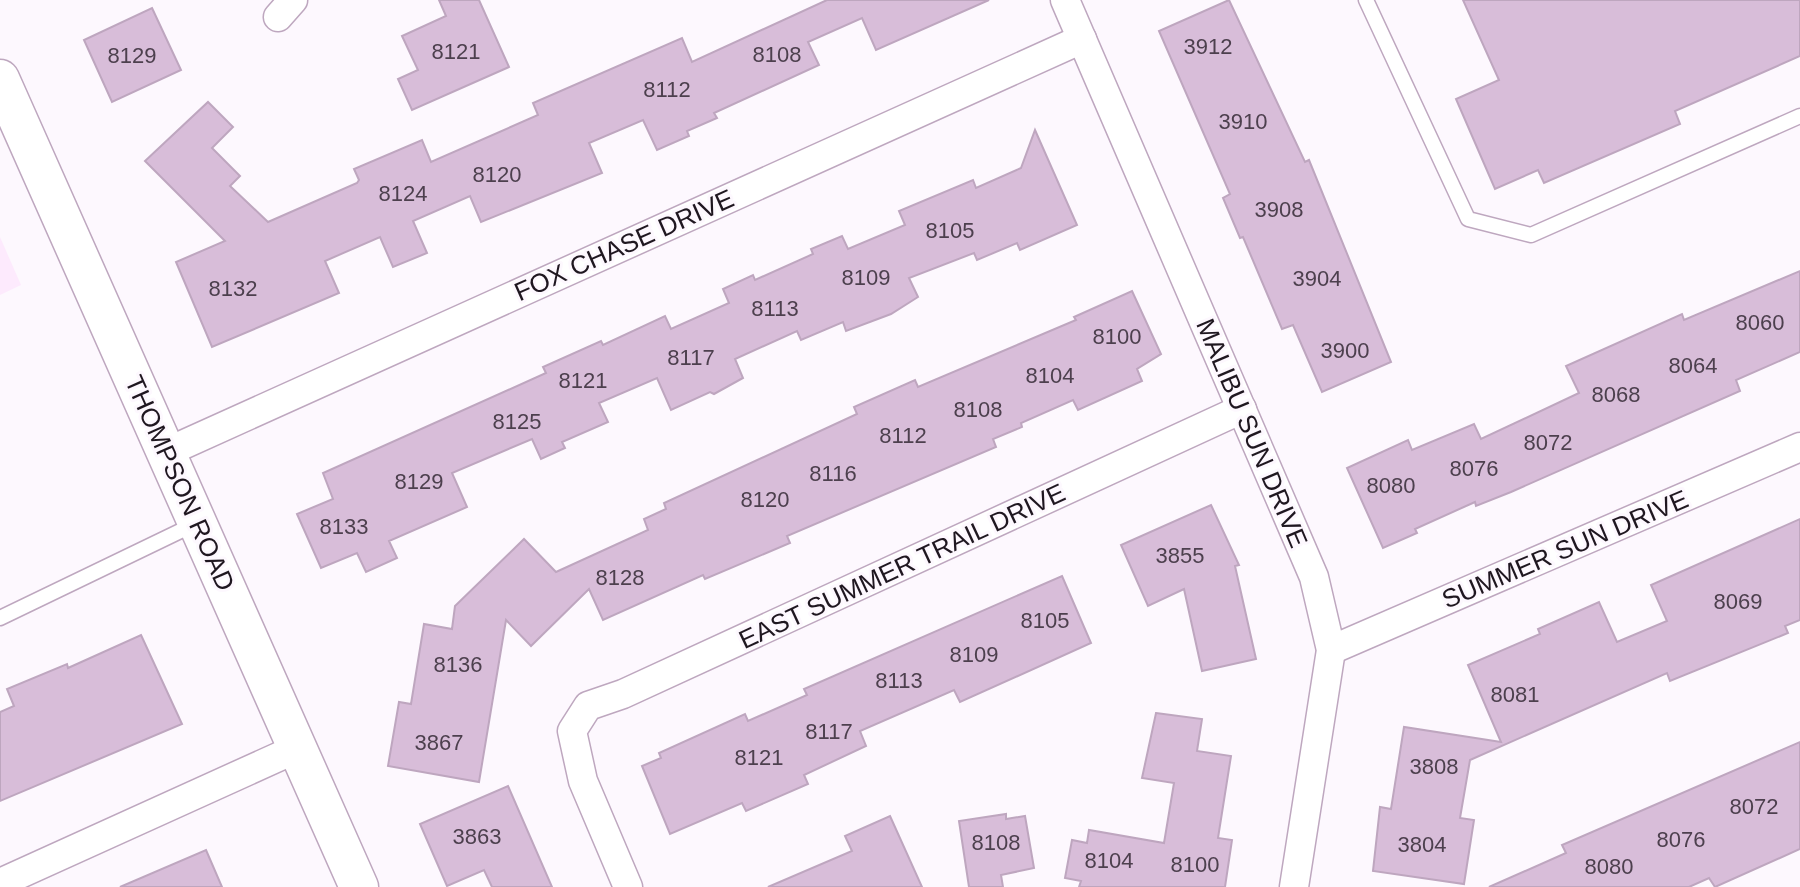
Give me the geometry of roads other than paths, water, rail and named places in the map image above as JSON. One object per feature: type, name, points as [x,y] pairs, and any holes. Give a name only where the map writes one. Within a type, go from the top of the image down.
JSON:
[{"type":"street","name":"MALIBU SUN DRIVE","points":[[1065,0],[1314,577],[1331,650],[1294,887]]},
{"type":"street","name":"FOX CHASE DRIVE","points":[[167,452],[1082,39]]},
{"type":"street","name":"THOMPSON ROAD","points":[[0,79],[359,887]]},
{"type":"street","name":"EAST SUMMER TRAIL DRIVE","points":[[628,887],[583,781],[572,731],[588,706],[623,694],[1242,409]]},
{"type":"street","name":"SUMMER SUN DRIVE","points":[[1331,650],[1800,447]]},
{"type":"street","points":[[17,881],[298,748]]},
{"type":"lane","points":[[1366,0],[1468,219],[1531,235],[1800,116]]},
{"type":"lane","points":[[0,618],[198,523]]}]
